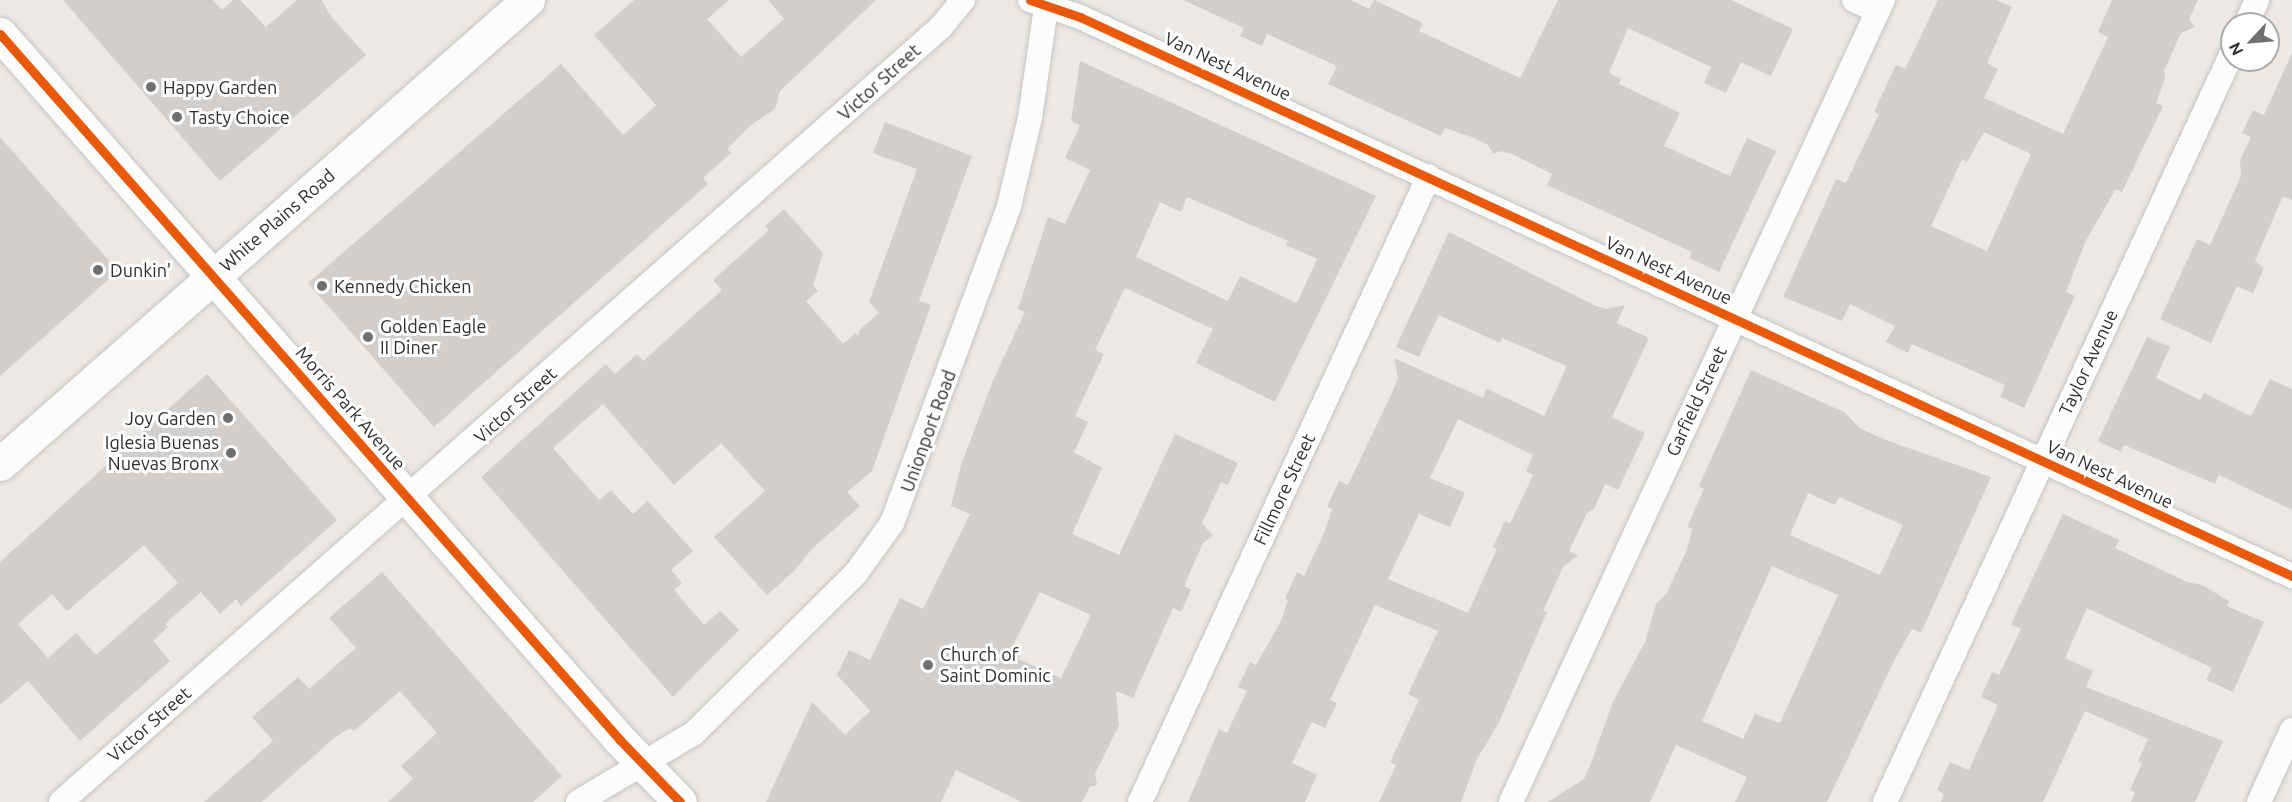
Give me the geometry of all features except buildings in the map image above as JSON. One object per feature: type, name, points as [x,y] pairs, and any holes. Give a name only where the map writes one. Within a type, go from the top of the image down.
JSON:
[{"type":"main road","name":"White Plains Road","points":[[0,464],[528,0]]},
{"type":"main road","name":"Morris Park Avenue","points":[[0,34],[642,763],[680,802]]},
{"type":"street","name":"Victor Street","points":[[61,802],[409,499],[941,27],[963,0]]},
{"type":"street","points":[[1854,0],[1880,6]]},
{"type":"street","name":"Van Nest Avenue","points":[[1041,2],[1080,16],[1429,176],[2292,576]]},
{"type":"street","name":"Unionport Road","points":[[578,802],[694,733],[856,573],[892,523],[1009,206],[1030,118],[1041,2]]},
{"type":"street","name":"Garfield Street","points":[[1511,802],[1880,6]]},
{"type":"street","name":"Taylor Avenue","points":[[1885,802],[2223,72]]},
{"type":"street","name":"Fillmore Street","points":[[1140,802],[1429,176]]},
{"type":"street","points":[[2259,802],[2292,730]]},
{"type":"cycle path","points":[[1030,0],[1080,17],[2292,576]]},
{"type":"cycle path","points":[[0,34],[620,740],[680,802]]},
{"type":"place","name":"Happy Garden","points":[[151,87]]},
{"type":"place","name":"Tasty Choice","points":[[177,117]]},
{"type":"place","name":"Dunkin'","points":[[98,270]]},
{"type":"place","name":"Kennedy Chicken","points":[[322,286]]},
{"type":"place","name":"Golden Eagle II Diner","points":[[368,337]]},
{"type":"place","name":"Joy Garden","points":[[228,418]]},
{"type":"place","name":"Iglesia Buenas Nuevas Bronx","points":[[231,453]]},
{"type":"place","name":"Church of Saint Dominic","points":[[928,665]]}]
